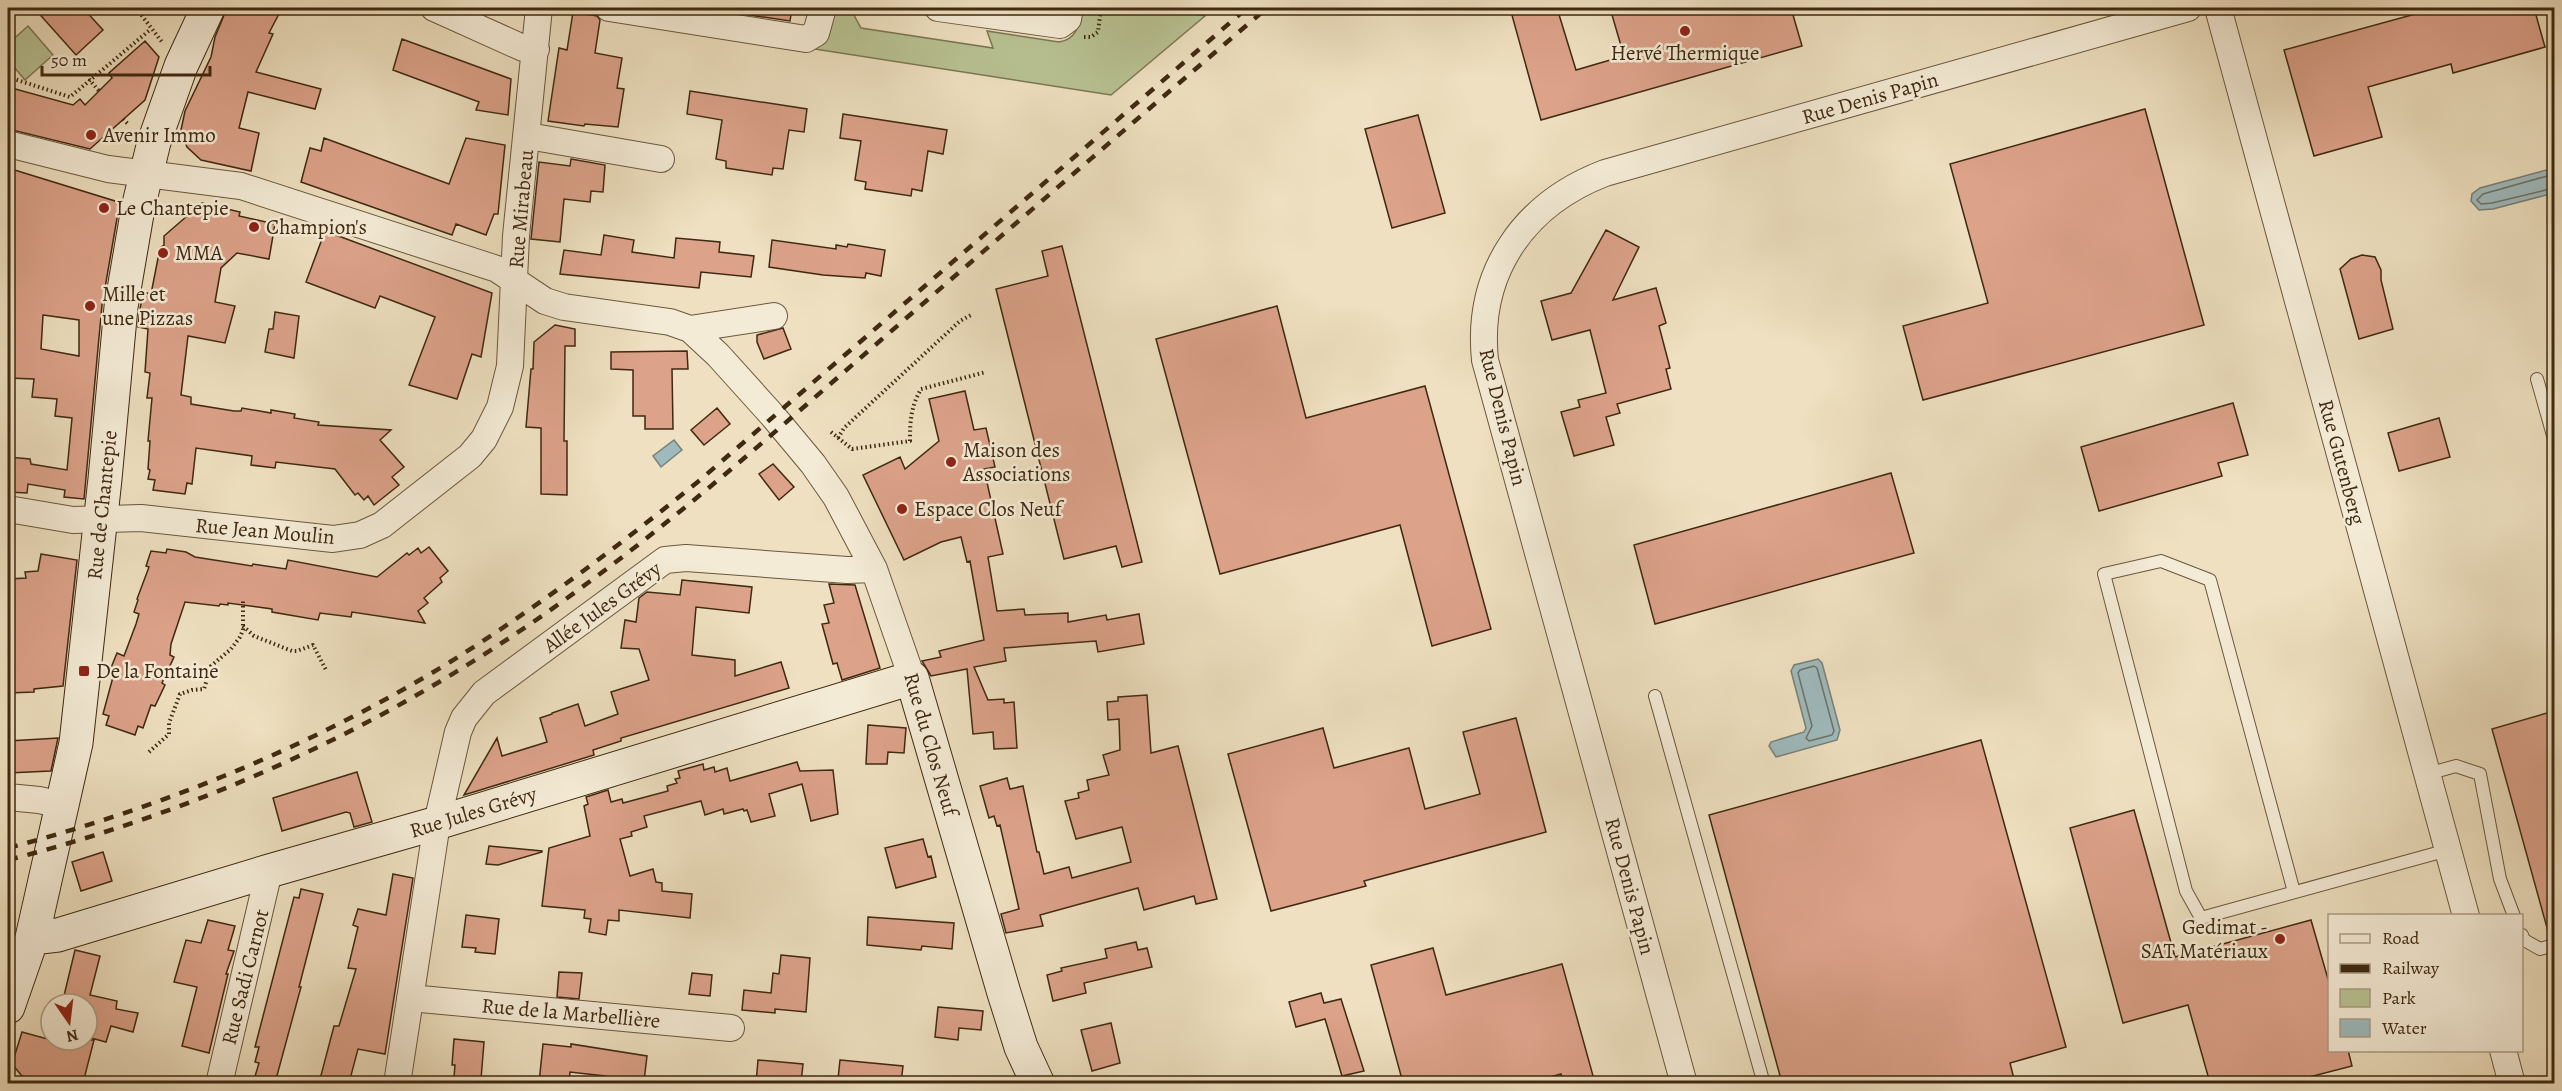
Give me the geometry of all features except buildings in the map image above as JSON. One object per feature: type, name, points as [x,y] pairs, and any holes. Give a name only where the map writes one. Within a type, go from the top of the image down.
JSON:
[{"type":"street","name":"Rue de Chantepie","points":[[8,1006],[32,938],[81,707],[121,307],[138,208],[154,142],[181,66],[208,8]]},
{"type":"street","points":[[434,8],[523,48],[536,49]]},
{"type":"street","name":"Rue Mirabeau","points":[[515,281],[516,236],[528,136],[539,8]]},
{"type":"street","points":[[609,8],[800,39],[812,38],[816,33],[823,8]]},
{"type":"street","points":[[938,8],[1060,25],[1068,19],[1070,8]]},
{"type":"street","name":"Rue Denis Papin","points":[[1684,1083],[1485,360],[1486,309],[1495,275],[1506,251],[1522,229],[1542,209],[1575,186],[1605,173],[2188,8]]},
{"type":"street","name":"Rue Gutenberg","points":[[2218,8],[2466,914]]},
{"type":"street","name":"Rue Mirabeau","points":[[528,136],[661,159]]},
{"type":"street","points":[[8,144],[108,169],[242,186],[497,269],[545,301],[564,308],[670,322],[690,329],[774,316]]},
{"type":"street","name":"Rue Jean Moulin","points":[[8,509],[73,520],[141,518],[333,539],[373,530],[470,456],[494,424],[510,366],[515,281]]},
{"type":"street","name":"Rue du Clos Neuf","points":[[690,329],[718,355],[813,464],[836,497],[874,569],[912,678],[1021,1047],[1038,1083]]},
{"type":"street","name":"Allée Jules Grévy","points":[[437,823],[458,732],[472,706],[484,693],[665,560],[686,558],[847,570],[874,569]]},
{"type":"street","name":"Rue Jules Grévy","points":[[32,938],[58,935],[437,823],[912,678]]},
{"type":"street","points":[[8,797],[62,805]]},
{"type":"street","points":[[397,1083],[437,823]]},
{"type":"street","name":"Rue Sadi Carnot","points":[[219,1083],[269,871]]},
{"type":"street","name":"Rue de la Marbellière","points":[[410,998],[731,1028]]},
{"type":"street","points":[[2504,1052],[2512,1083]]},
{"type":"lane","points":[[2537,379],[2554,439]]},
{"type":"lane","points":[[2294,892],[2210,580],[2161,561],[2104,574],[2186,891],[2201,918],[2448,850]]},
{"type":"lane","points":[[1655,696],[1764,1083]]},
{"type":"lane","points":[[2427,774],[2456,766],[2480,774],[2500,879],[2514,914]]},
{"type":"lane","points":[[2523,940],[2540,949],[2554,945]]},
{"type":"path","points":[[136,8],[181,66]]},
{"type":"path","points":[[8,77],[70,97],[151,29]]},
{"type":"path","points":[[89,79],[99,91]]},
{"type":"path","points":[[123,119],[129,125]]},
{"type":"path","points":[[838,438],[844,428],[860,413],[960,321],[971,315]]},
{"type":"path","points":[[831,432],[852,449],[910,441],[912,405],[921,388],[986,372]]},
{"type":"path","points":[[149,752],[169,734],[169,723],[177,699],[185,692],[204,689],[211,666],[240,638],[243,626],[243,601]]},
{"type":"path","points":[[243,626],[254,636],[292,651],[313,645],[326,670]]},
{"type":"green space","points":[[837,8],[850,8],[861,28],[993,48],[987,31],[1059,42],[1070,38],[1076,30],[1082,8],[1167,8],[1205,16],[1111,95],[808,48]]},
{"type":"green space","points":[[28,26],[53,55],[25,80],[8,60],[8,44]]},
{"type":"water","points":[[2554,168],[2554,193],[2493,209],[2479,210],[2471,201],[2472,194],[2480,188]]},
{"type":"water","points":[[674,440],[682,450],[661,467],[653,456]]},
{"type":"water","points":[[1818,659],[1822,663],[1840,730],[1837,740],[1776,757],[1769,746],[1771,742],[1804,732],[1806,728],[1791,671],[1794,665]]},
{"type":"railway","points":[[8,848],[66,832],[180,793],[291,747],[398,692],[515,620],[609,552],[700,480],[1247,8]]},
{"type":"railway","points":[[8,860],[87,838],[239,783],[312,750],[384,713],[454,673],[522,630],[589,582],[701,494],[1267,8]]},
{"type":"place","name":"Hervé Thermique","points":[[1685,31]]},
{"type":"place","name":"Avenir Immo","points":[[91,135]]},
{"type":"place","name":"Le Chantepie","points":[[104,208]]},
{"type":"place","name":"Champion's","points":[[254,227]]},
{"type":"place","name":"MMA","points":[[163,253]]},
{"type":"place","name":"Mille et une Pizzas","points":[[90,306]]},
{"type":"place","name":"Maison des Associations","points":[[951,462]]},
{"type":"place","name":"Espace Clos Neuf","points":[[902,509]]},
{"type":"place","name":"De la Fontaine","points":[[84,671]]},
{"type":"place","name":"Gedimat - SAT Matériaux","points":[[2280,939]]}]
